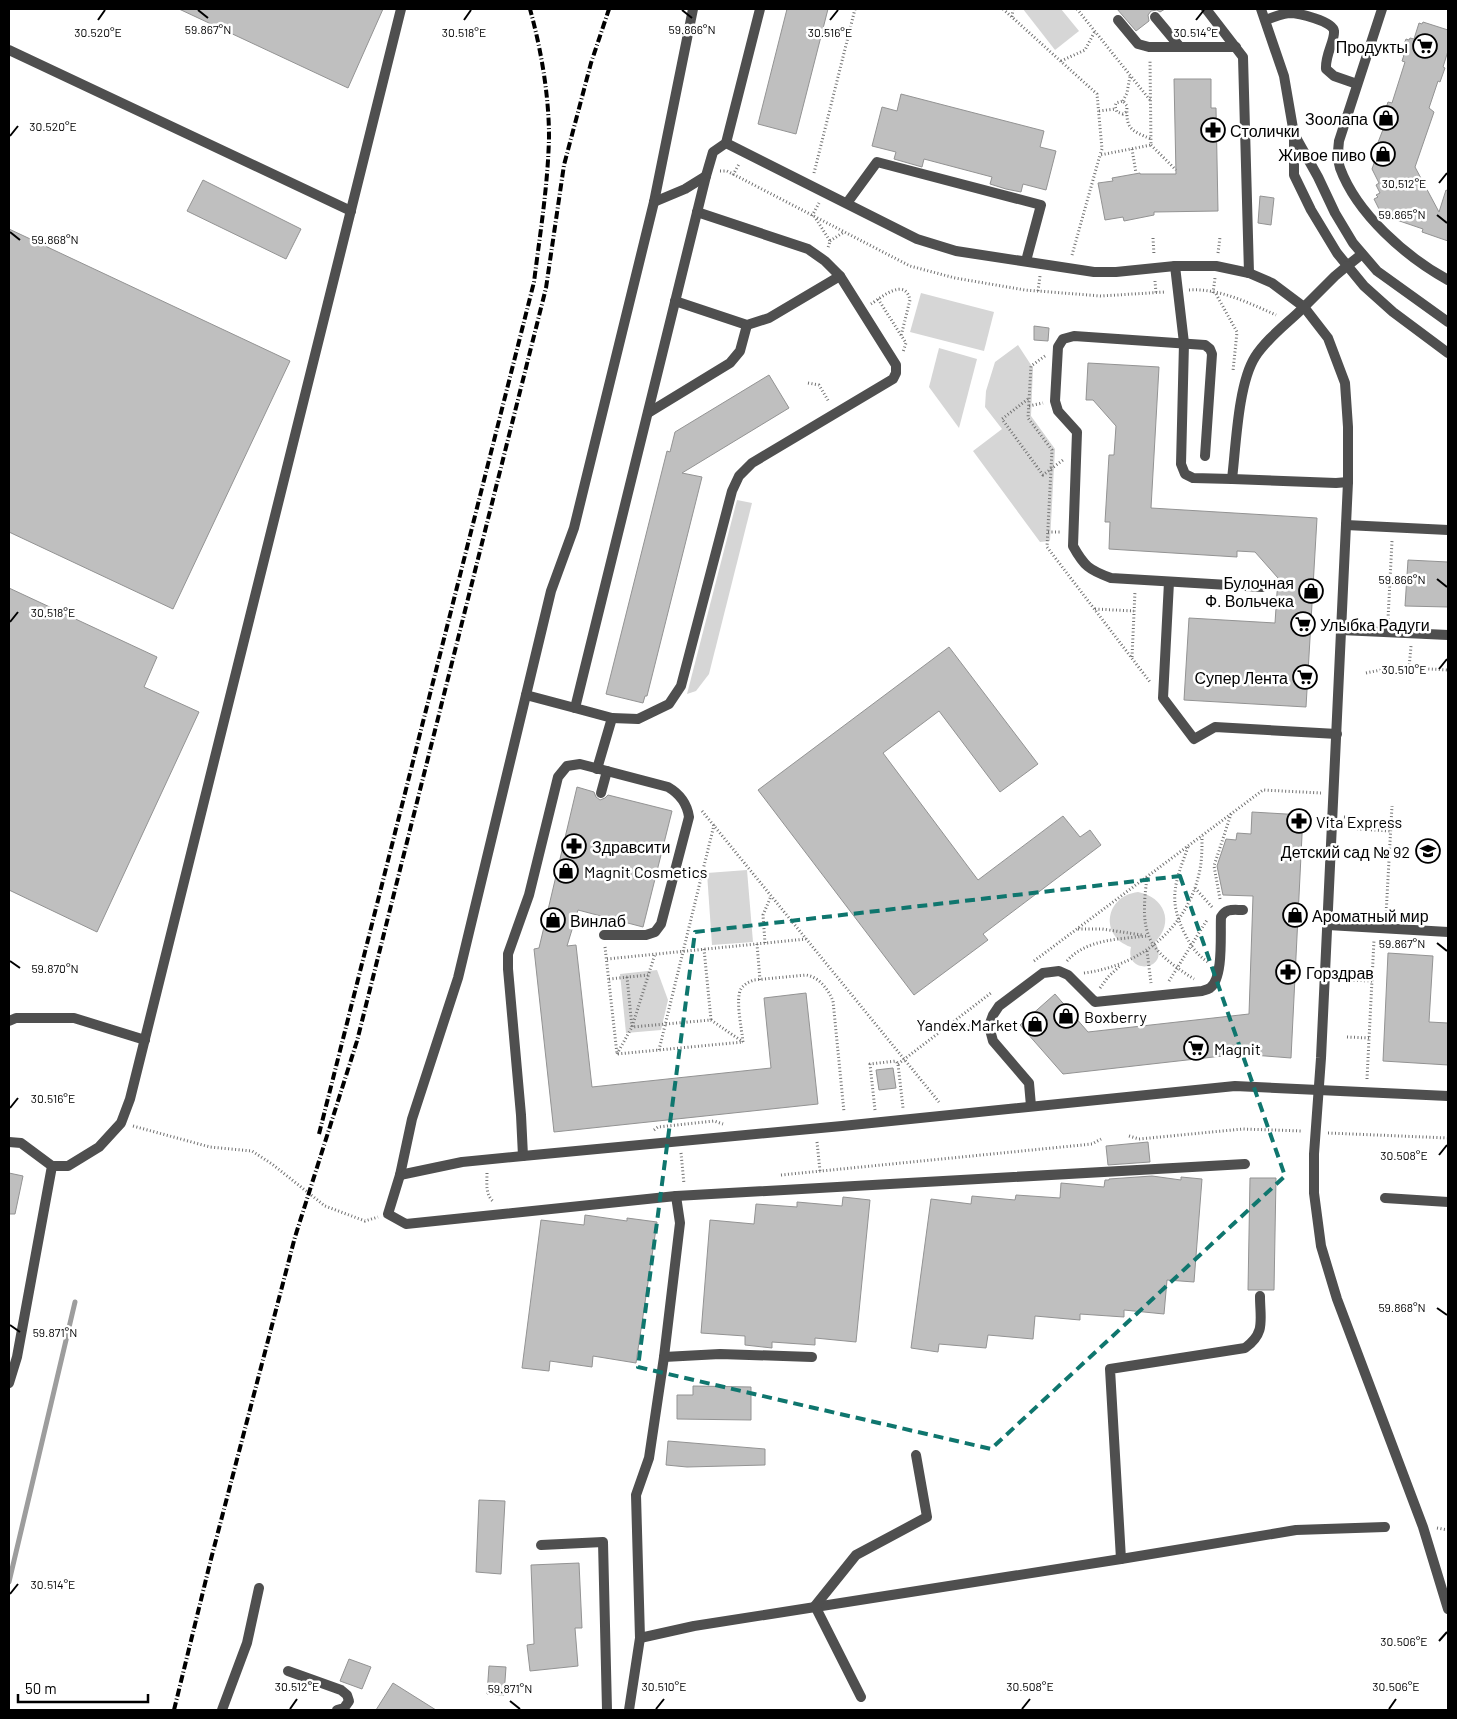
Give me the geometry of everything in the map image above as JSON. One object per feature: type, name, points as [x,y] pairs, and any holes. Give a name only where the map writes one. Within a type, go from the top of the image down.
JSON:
[{"type":"street","points":[[9,1142],[21,1143],[52,1166],[68,1166],[99,1147],[121,1123],[130,1099],[401,9]]},
{"type":"street","points":[[693,9],[654,202],[574,528],[551,591],[458,978],[412,1119],[400,1175],[388,1214],[406,1224],[676,1196],[1245,1164]]},
{"type":"street","points":[[575,708],[706,176],[713,152],[726,143],[760,9]]},
{"type":"street","points":[[1206,9],[1244,57],[1248,273]]},
{"type":"street","points":[[1261,9],[1284,76],[1294,134],[1294,175],[1311,210],[1337,253],[1364,286],[1393,312],[1448,352]]},
{"type":"street","points":[[1382,9],[1339,141],[1340,167],[1360,204],[1385,234],[1404,251],[1448,280]]},
{"type":"street","points":[[1266,20],[1280,15],[1301,14],[1330,24],[1334,28],[1334,33],[1326,59],[1326,69],[1334,76],[1357,84]]},
{"type":"street","points":[[1155,17],[1180,47]]},
{"type":"street","points":[[1118,20],[1138,44],[1150,47],[1236,46]]},
{"type":"street","points":[[9,50],[351,212]]},
{"type":"street","points":[[1294,134],[1335,213],[1362,254],[1377,271],[1448,322]]},
{"type":"street","points":[[726,143],[917,239],[956,251],[1094,272],[1116,272],[1175,266],[1216,266],[1248,273],[1272,283],[1304,307],[1328,338],[1345,383],[1348,427],[1348,482],[1328,925],[1314,1154],[1314,1193],[1321,1246],[1336,1299],[1423,1528],[1448,1609]]},
{"type":"street","points":[[847,203],[877,162],[1041,205],[1026,262]]},
{"type":"street","points":[[654,202],[685,189],[706,176]]},
{"type":"street","points":[[526,695],[612,718],[638,719],[670,704],[681,686],[732,492],[739,476],[752,463],[893,379],[896,373],[896,365],[862,310],[840,276],[825,261],[808,249],[697,212]]},
{"type":"street","points":[[1232,479],[1244,381],[1255,357],[1270,339],[1362,254]]},
{"type":"street","points":[[1175,266],[1184,343],[1181,464],[1185,474],[1193,478],[1348,482]]},
{"type":"street","points":[[675,301],[747,325],[769,318],[840,276]]},
{"type":"street","points":[[648,413],[730,363],[740,352],[747,325]]},
{"type":"street","points":[[1205,456],[1212,354],[1210,349],[1205,345],[1184,343],[1074,336],[1063,339],[1058,347],[1055,401],[1058,411],[1077,432],[1073,546],[1082,562],[1094,572],[1111,578],[1262,587]]},
{"type":"street","points":[[1346,525],[1448,530]]},
{"type":"street","points":[[1169,582],[1163,698],[1194,739],[1215,727],[1337,734]]},
{"type":"street","points":[[1341,630],[1448,636]]},
{"type":"street","points":[[601,793],[602,770],[612,718]]},
{"type":"street","points":[[523,1156],[508,954],[529,894],[558,777],[567,766],[580,764],[668,786],[676,792],[687,806],[689,817],[662,924],[655,932],[646,935],[604,935]]},
{"type":"street","points":[[1031,1106],[1029,1083],[993,1042],[990,1026],[993,1015],[999,1006],[1043,973],[1063,973],[1095,1002],[1202,991],[1210,988],[1216,980],[1219,970],[1221,917],[1223,912],[1243,910]]},
{"type":"street","points":[[1328,925],[1448,932]]},
{"type":"street","points":[[11,1018],[74,1018],[145,1040]]},
{"type":"street","points":[[400,1175],[462,1162],[1235,1086],[1448,1096]]},
{"type":"street","points":[[9,1383],[17,1357],[52,1166]]},
{"type":"street","points":[[628,1710],[640,1638],[636,1495],[649,1458],[664,1357],[680,1222],[676,1196]]},
{"type":"street","points":[[1385,1198],[1448,1202]]},
{"type":"street","points":[[1121,1559],[1110,1369],[1245,1348],[1255,1341],[1261,1330],[1260,1296]]},
{"type":"street","points":[[664,1357],[720,1354],[812,1357]]},
{"type":"street","points":[[815,1606],[856,1555],[927,1517],[916,1455]]},
{"type":"street","points":[[640,1638],[694,1626],[815,1606],[1296,1530],[1385,1527]]},
{"type":"street","points":[[541,1545],[603,1542],[607,1710]]},
{"type":"street","points":[[222,1710],[247,1643],[259,1588]]},
{"type":"street","points":[[815,1606],[861,1697]]},
{"type":"street","points":[[288,1671],[341,1690],[347,1695],[349,1701],[344,1708],[337,1710]]},
{"type":"path","points":[[814,174],[855,9]]},
{"type":"path","points":[[1003,9],[1098,94],[1102,150],[1069,268]]},
{"type":"path","points":[[1012,18],[1013,9]]},
{"type":"path","points":[[1077,9],[1150,100]]},
{"type":"path","points":[[1061,61],[1085,50],[1095,31]]},
{"type":"path","points":[[1150,47],[1151,145],[1176,170]]},
{"type":"path","points":[[1115,110],[1116,103],[1122,101],[1127,93],[1130,75]]},
{"type":"path","points":[[1122,101],[1127,106],[1128,126],[1132,131],[1151,139]]},
{"type":"path","points":[[1099,111],[1115,110],[1120,114],[1126,112]]},
{"type":"path","points":[[1100,154],[1151,145]]},
{"type":"path","points":[[1132,149],[1136,173]]},
{"type":"path","points":[[733,174],[739,162]]},
{"type":"path","points":[[819,203],[814,217],[830,241]]},
{"type":"path","points":[[825,261],[830,241],[844,232]]},
{"type":"path","points":[[1218,256],[1220,237]]},
{"type":"path","points":[[1153,238],[1154,258]]},
{"type":"path","points":[[1215,275],[1215,293],[1238,332],[1232,381]]},
{"type":"path","points":[[1038,291],[1040,276]]},
{"type":"path","points":[[1155,277],[1156,293]]},
{"type":"path","points":[[862,310],[894,290],[899,288],[905,290],[910,300],[901,336]]},
{"type":"path","points":[[878,299],[906,343],[901,360],[896,365]]},
{"type":"path","points":[[808,383],[819,385],[836,413]]},
{"type":"path","points":[[1029,399],[1002,419],[1044,475],[1077,450]]},
{"type":"path","points":[[1388,632],[1392,527]]},
{"type":"path","points":[[1132,658],[1136,580]]},
{"type":"path","points":[[1095,609],[1134,611]]},
{"type":"path","points":[[1409,668],[1412,634]]},
{"type":"path","points":[[1366,673],[1395,667],[1448,670]]},
{"type":"path","points":[[1029,964],[1263,790],[1321,793]]},
{"type":"path","points":[[1386,928],[1392,806]]},
{"type":"path","points":[[701,810],[949,1114]]},
{"type":"path","points":[[1345,811],[1344,818],[1358,818]]},
{"type":"path","points":[[1221,917],[1220,898],[1214,866],[1231,814]]},
{"type":"path","points":[[659,1050],[714,825]]},
{"type":"path","points":[[1357,829],[1391,831]]},
{"type":"path","points":[[1063,973],[1097,971],[1121,964],[1147,951],[1165,936],[1178,921],[1195,888],[1202,859],[1202,835]]},
{"type":"path","points":[[1188,846],[1177,878],[1174,900],[1178,921],[1191,946],[1203,959],[1219,970]]},
{"type":"path","points":[[1147,877],[1144,900],[1144,923],[1147,936],[1172,965],[1210,988]]},
{"type":"path","points":[[1195,888],[1221,917]]},
{"type":"path","points":[[765,943],[763,915],[771,896]]},
{"type":"path","points":[[1155,996],[1177,968],[1220,898]]},
{"type":"path","points":[[1366,1092],[1374,928]]},
{"type":"path","points":[[1077,929],[1102,929],[1147,936]]},
{"type":"path","points":[[604,935],[616,1054]]},
{"type":"path","points":[[1063,973],[1073,955],[1084,948],[1102,942],[1147,936]]},
{"type":"path","points":[[607,959],[807,939]]},
{"type":"path","points":[[757,944],[760,980]]},
{"type":"path","points":[[704,950],[711,1020]]},
{"type":"path","points":[[1147,951],[1155,996]]},
{"type":"path","points":[[616,1054],[632,1027],[656,954]]},
{"type":"path","points":[[1095,1002],[1098,992],[1108,977],[1121,964]]},
{"type":"path","points":[[608,979],[648,975]]},
{"type":"path","points":[[743,1042],[739,999],[740,990],[747,983],[806,975],[818,980],[834,1001],[846,1125]]},
{"type":"path","points":[[627,977],[632,1027]]},
{"type":"path","points":[[1350,980],[1372,981]]},
{"type":"path","points":[[898,1064],[992,992]]},
{"type":"path","points":[[632,1027],[711,1020],[743,1042]]},
{"type":"path","points":[[948,1025],[990,1026]]},
{"type":"path","points":[[1347,1037],[1369,1038]]},
{"type":"path","points":[[616,1054],[743,1042]]},
{"type":"path","points":[[877,1122],[870,1064],[896,1061],[898,1064]]},
{"type":"path","points":[[898,1064],[904,1119]]},
{"type":"path","points":[[121,1123],[210,1146],[252,1152],[272,1164],[324,1206],[365,1221],[388,1214]]},
{"type":"path","points":[[816,1128],[820,1171]]},
{"type":"path","points":[[1129,1136],[1139,1139],[1243,1129],[1302,1131]]},
{"type":"path","points":[[1328,1132],[1448,1138]]},
{"type":"path","points":[[771,1176],[1092,1144],[1101,1139]]},
{"type":"path","points":[[674,1185],[684,1184],[680,1141]]},
{"type":"path","points":[[486,1160],[489,1198],[499,1203]]},
{"type":"path","points":[[1435,1528],[1448,1530]]},
{"type":"highlighted area","points":[[1180,876],[1285,1176],[991,1449],[638,1367],[695,932]]},
{"type":"shaded area","points":[[1023,9],[1061,9],[1079,31],[1055,50]]},
{"type":"shaded area","points":[[921,293],[994,312],[984,351],[910,332]]},
{"type":"shaded area","points":[[1018,345],[1033,368],[1031,416],[1055,449],[1050,541],[1040,542],[973,451],[1002,429],[985,407],[986,391],[995,362]]},
{"type":"shaded area","points":[[939,348],[977,359],[959,428],[929,387]]},
{"type":"shaded area","points":[[737,500],[752,503],[709,674],[696,691],[687,694]]},
{"type":"shaded area","points":[[747,870],[753,942],[712,945],[707,873]]},
{"type":"shaded area","points":[[1138,892],[1154,899],[1160,905],[1164,911],[1165,919],[1161,934],[1155,942],[1159,952],[1157,959],[1153,964],[1147,966],[1140,966],[1134,963],[1131,956],[1131,947],[1121,942],[1110,926],[1110,917],[1118,901],[1127,895]]},
{"type":"shaded area","points":[[657,970],[668,1000],[661,1030],[626,1033],[620,974]]},
{"type":"building","points":[[179,9],[383,9],[348,88]]},
{"type":"building","points":[[787,9],[828,9],[796,134],[758,124]]},
{"type":"building","points":[[1117,9],[1165,9],[1160,12],[1157,10],[1151,11],[1148,15],[1149,21],[1136,31]]},
{"type":"building","points":[[1423,22],[1448,30],[1448,51],[1443,67],[1445,68],[1440,82],[1438,81],[1429,108],[1434,112],[1415,167],[1439,212],[1446,190],[1448,191],[1448,241],[1422,232],[1423,229],[1382,215],[1374,199],[1380,193],[1376,185],[1379,183],[1372,169],[1380,146],[1377,145],[1384,127],[1380,125],[1381,123],[1377,122],[1382,107],[1386,108],[1388,102],[1392,103],[1405,62],[1402,61],[1404,55],[1400,54],[1406,39],[1414,39],[1419,23],[1422,24]]},
{"type":"building","points":[[1174,79],[1211,79],[1211,108],[1216,108],[1218,211],[1154,212],[1154,215],[1124,221],[1123,217],[1105,220],[1098,183],[1113,181],[1112,178],[1140,173],[1176,174]]},
{"type":"building","points":[[901,94],[1044,131],[1040,147],[1056,151],[1046,190],[1023,184],[1021,192],[1006,189],[990,184],[992,177],[924,159],[922,167],[894,159],[896,152],[872,146],[882,107],[897,111]]},
{"type":"building","points":[[203,180],[301,229],[286,259],[187,211]]},
{"type":"building","points":[[1260,196],[1274,198],[1271,225],[1258,223]]},
{"type":"building","points":[[9,229],[290,361],[173,609],[9,532]]},
{"type":"building","points":[[1034,326],[1049,328],[1048,341],[1034,340]]},
{"type":"building","points":[[1088,363],[1159,367],[1151,508],[1317,518],[1306,707],[1184,700],[1189,618],[1275,623],[1278,578],[1255,552],[1237,551],[1237,557],[1109,549],[1110,522],[1105,522],[1109,455],[1114,455],[1116,426],[1093,400],[1086,400]]},
{"type":"building","points":[[769,375],[789,408],[682,473],[702,477],[647,696],[645,696],[643,703],[606,694],[667,451],[670,452],[675,432]]},
{"type":"building","points":[[1408,560],[1448,562],[1448,607],[1405,606]]},
{"type":"building","points":[[9,588],[157,657],[144,687],[199,712],[97,932],[9,890]]},
{"type":"building","points":[[949,647],[1038,764],[1000,792],[939,711],[883,753],[978,880],[1063,816],[1080,837],[1090,830],[1101,845],[983,934],[988,940],[914,995],[758,790]]},
{"type":"building","points":[[577,787],[594,792],[600,800],[608,795],[672,811],[643,927],[578,910],[567,946],[576,945],[592,1087],[771,1068],[764,998],[806,993],[818,1104],[554,1132],[534,949],[539,948]]},
{"type":"building","points":[[1252,812],[1303,815],[1291,1058],[1240,1054],[1063,1074],[1020,1025],[1055,994],[1088,1032],[1249,1014],[1253,896],[1223,895],[1217,866],[1226,839],[1236,840],[1237,833],[1251,834]]},
{"type":"building","points":[[1388,953],[1433,956],[1429,1022],[1448,1023],[1448,1065],[1383,1061]]},
{"type":"building","points":[[893,1068],[896,1088],[879,1090],[876,1070]]},
{"type":"building","points":[[1148,1142],[1150,1162],[1108,1165],[1106,1146]]},
{"type":"building","points":[[9,1173],[23,1176],[15,1214],[9,1214]]},
{"type":"building","points":[[1152,1176],[1181,1180],[1181,1177],[1202,1179],[1194,1282],[1167,1280],[1164,1314],[1124,1310],[1124,1317],[1080,1314],[1080,1320],[1035,1316],[1033,1339],[988,1335],[986,1348],[939,1344],[938,1352],[911,1348],[931,1199],[971,1204],[972,1196],[1015,1200],[1016,1195],[1060,1198],[1061,1183],[1104,1187],[1105,1180],[1109,1179]]},
{"type":"building","points":[[1250,1178],[1276,1178],[1274,1290],[1248,1290]]},
{"type":"building","points":[[843,1197],[870,1200],[856,1342],[815,1338],[815,1345],[772,1342],[772,1348],[745,1345],[745,1336],[701,1333],[710,1220],[754,1224],[756,1204],[797,1207],[797,1202],[842,1206]]},
{"type":"building","points":[[585,1215],[627,1221],[627,1218],[657,1222],[636,1363],[593,1356],[592,1367],[550,1361],[549,1371],[522,1368],[541,1220],[584,1225]]},
{"type":"building","points":[[693,1386],[751,1387],[751,1420],[677,1419],[677,1395],[693,1395]]},
{"type":"building","points":[[668,1441],[765,1449],[765,1465],[687,1467],[666,1465]]},
{"type":"building","points":[[479,1500],[505,1501],[501,1574],[476,1572]]},
{"type":"building","points":[[579,1563],[582,1628],[575,1628],[578,1666],[530,1671],[527,1645],[534,1644],[531,1565]]},
{"type":"building","points":[[349,1659],[371,1667],[362,1689],[340,1681]]},
{"type":"building","points":[[489,1666],[506,1667],[504,1695],[487,1694]]},
{"type":"building","points":[[393,1683],[436,1710],[376,1710]]},
{"type":"waterway","points":[[9,1582],[75,1302]]},
{"type":"railway","points":[[319,1134],[534,282],[545,191],[549,137],[544,72],[530,9]]},
{"type":"railway","points":[[174,1710],[211,1559],[295,1237],[357,1041],[546,288],[564,165],[591,63],[609,9]]},
{"type":"place","name":"Продукты","points":[[1425,46]]},
{"type":"place","name":"Зоолапа","points":[[1386,118]]},
{"type":"place","name":"Столички","points":[[1213,130]]},
{"type":"place","name":"Живое пиво","points":[[1383,154]]},
{"type":"place","name":"Булочная Ф. Вольчека","points":[[1311,591]]},
{"type":"place","name":"Улыбка Радуги","points":[[1303,624]]},
{"type":"place","name":"Супер Лента","points":[[1305,677]]},
{"type":"place","name":"Vita Express","points":[[1299,821]]},
{"type":"place","name":"Здравсити","points":[[574,846]]},
{"type":"place","name":"Детский сад № 92","points":[[1428,851]]},
{"type":"place","name":"Magnit Cosmetics","points":[[566,871]]},
{"type":"place","name":"Ароматный мир","points":[[1295,915]]},
{"type":"place","name":"Винлаб","points":[[553,920]]},
{"type":"place","name":"Горздрав","points":[[1288,972]]},
{"type":"place","name":"Boxberry","points":[[1066,1016]]},
{"type":"place","name":"Yandex.Market","points":[[1035,1024]]},
{"type":"place","name":"Magnit","points":[[1196,1048]]}]
